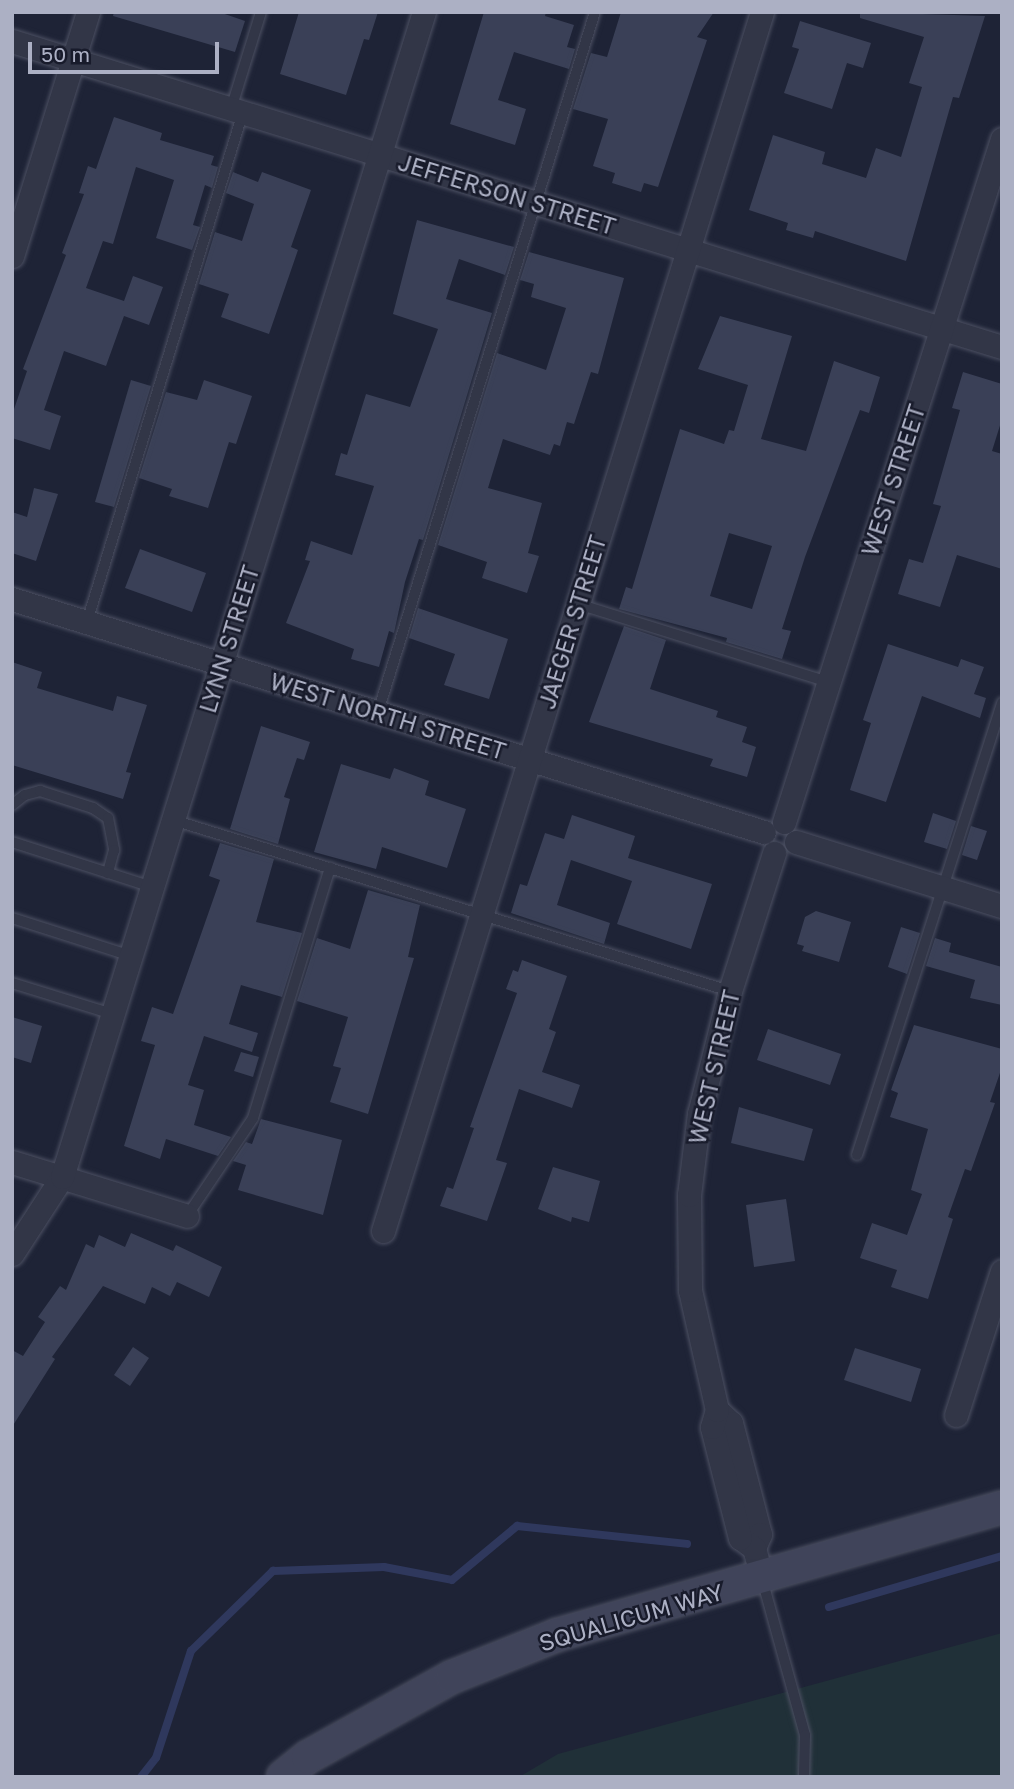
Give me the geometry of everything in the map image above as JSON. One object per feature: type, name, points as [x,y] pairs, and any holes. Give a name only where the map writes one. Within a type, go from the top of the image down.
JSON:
[{"type":"street","points":[[12,256],[88,12]]},
{"type":"street","name":"LYNN STREET","points":[[12,1254],[62,1177],[424,12]]},
{"type":"street","name":"JAEGER STREET","points":[[383,1231],[762,12]]},
{"type":"street","name":"JEFFERSON STREET","points":[[12,41],[1002,347]]},
{"type":"street","name":"WEST STREET","points":[[762,1579],[754,1548],[760,1534],[731,1423],[717,1410],[690,1290],[690,1195],[699,1114],[730,991],[774,836],[829,682],[1002,139]]},
{"type":"street","name":"WEST NORTH STREET","points":[[12,600],[774,836]]},
{"type":"street","points":[[774,836],[789,851],[796,842],[1002,905]]},
{"type":"street","points":[[12,1162],[187,1216]]},
{"type":"street","points":[[956,1415],[1002,1272]]},
{"type":"street","name":"SQUALICUM WAY","points":[[283,1777],[308,1757],[452,1676],[557,1636],[762,1579],[1002,1507]]},
{"type":"lane","points":[[87,622],[237,110],[261,12]]},
{"type":"lane","points":[[378,712],[595,12]]},
{"type":"lane","points":[[578,604],[829,682]]},
{"type":"lane","points":[[857,1155],[1002,704]]},
{"type":"lane","points":[[12,805],[25,794],[40,791],[93,808],[107,818],[114,850],[108,873]]},
{"type":"lane","points":[[173,820],[730,991]]},
{"type":"lane","points":[[12,842],[152,887]]},
{"type":"lane","points":[[187,1216],[253,1118],[330,868]]},
{"type":"lane","points":[[12,918],[131,956]]},
{"type":"lane","points":[[12,983],[113,1014]]},
{"type":"lane","points":[[762,1579],[805,1735],[804,1777]]},
{"type":"shaded area","points":[[1002,1633],[1002,1777],[519,1777],[558,1754]]},
{"type":"building","points":[[114,12],[219,12],[245,21],[235,52],[113,16]]},
{"type":"building","points":[[299,12],[378,12],[369,40],[364,39],[346,95],[280,74]]},
{"type":"building","points":[[484,12],[546,12],[545,16],[574,25],[567,47],[575,49],[569,69],[514,52],[498,100],[526,109],[515,145],[450,124]]},
{"type":"building","points":[[621,12],[714,12],[697,37],[707,40],[658,187],[644,183],[641,192],[612,183],[615,173],[593,166],[608,119],[573,109],[591,53],[607,57]]},
{"type":"building","points":[[860,12],[985,16],[959,98],[953,97],[906,261],[815,231],[813,238],[786,230],[788,223],[749,210],[773,135],[825,152],[822,164],[866,178],[876,148],[901,157],[922,87],[909,83],[924,37],[860,18]]},
{"type":"building","points":[[800,21],[871,43],[863,68],[847,63],[832,109],[784,93],[799,49],[792,47]]},
{"type":"building","points":[[114,117],[162,133],[160,140],[214,156],[211,165],[218,167],[212,188],[205,185],[193,225],[200,227],[192,250],[156,238],[174,180],[136,167],[113,244],[103,241],[86,288],[124,301],[133,276],[163,287],[149,325],[124,316],[106,366],[64,351],[44,410],[61,416],[50,450],[12,438],[12,415],[27,371],[23,369],[66,255],[62,253],[84,194],[79,193],[88,166],[96,169]]},
{"type":"building","points":[[233,172],[258,182],[262,172],[311,190],[291,247],[298,250],[269,334],[221,317],[229,294],[199,284],[215,232],[242,241],[254,204],[226,193]]},
{"type":"building","points":[[417,220],[514,247],[505,275],[459,259],[446,299],[492,313],[423,540],[419,539],[405,582],[394,633],[389,631],[379,667],[351,659],[354,649],[286,623],[310,561],[305,560],[311,541],[352,555],[374,486],[335,475],[341,453],[347,455],[366,394],[410,407],[438,329],[393,314]]},
{"type":"building","points":[[529,252],[624,278],[598,374],[591,372],[574,424],[567,422],[560,446],[554,444],[550,455],[503,439],[488,488],[542,503],[528,553],[539,556],[527,593],[482,578],[487,562],[438,545],[497,353],[546,370],[566,308],[531,297],[534,284],[520,280]]},
{"type":"building","points":[[720,316],[792,336],[761,439],[806,451],[834,361],[880,377],[869,413],[860,410],[805,557],[782,629],[791,631],[782,659],[726,642],[727,638],[619,609],[626,587],[632,589],[680,429],[724,444],[729,430],[734,431],[748,385],[698,369]],"holes":[[[729,533],[772,546],[752,609],[710,596]]]},
{"type":"building","points":[[963,372],[1002,384],[1002,419],[992,451],[1002,454],[1002,569],[957,555],[940,607],[898,594],[909,559],[923,563],[941,506],[933,504],[960,410],[952,408]]},
{"type":"building","points":[[131,380],[151,386],[114,507],[95,502]]},
{"type":"building","points":[[204,380],[252,396],[236,444],[229,442],[208,508],[169,496],[172,489],[139,478],[166,392],[197,400]]},
{"type":"building","points":[[34,488],[58,494],[36,561],[12,553],[12,512],[27,517]]},
{"type":"building","points":[[140,549],[206,573],[192,612],[125,588]]},
{"type":"building","points":[[418,608],[508,639],[489,699],[444,685],[455,654],[409,638]]},
{"type":"building","points":[[624,626],[666,640],[650,689],[718,711],[716,717],[747,727],[742,742],[756,747],[747,777],[710,766],[713,759],[589,722]]},
{"type":"building","points":[[888,644],[958,667],[961,659],[984,667],[974,694],[986,698],[980,718],[922,696],[886,802],[850,790],[871,723],[863,720]]},
{"type":"building","points":[[12,662],[42,672],[37,688],[113,711],[117,696],[147,705],[126,772],[131,773],[123,799],[12,765]]},
{"type":"building","points":[[261,726],[310,742],[304,760],[297,758],[284,797],[290,799],[278,844],[230,829]]},
{"type":"building","points":[[341,764],[390,779],[394,768],[429,781],[425,795],[466,809],[447,868],[382,847],[376,869],[314,852]]},
{"type":"building","points":[[933,813],[956,821],[947,849],[924,842]]},
{"type":"building","points":[[572,815],[635,836],[628,858],[712,884],[691,949],[617,924],[632,881],[571,860],[557,905],[610,923],[604,944],[511,913],[520,884],[527,886],[545,833],[564,839]]},
{"type":"building","points":[[971,826],[987,831],[977,860],[962,855]]},
{"type":"building","points":[[220,843],[274,859],[256,922],[302,933],[282,997],[241,985],[229,1024],[258,1033],[252,1052],[204,1036],[188,1085],[204,1090],[194,1125],[231,1137],[218,1156],[166,1139],[160,1159],[124,1146],[155,1045],[141,1041],[152,1007],[173,1014],[220,880],[209,876]]},
{"type":"building","points":[[368,890],[420,905],[408,957],[414,958],[368,1114],[330,1102],[341,1068],[333,1066],[348,1017],[297,1001],[317,938],[350,949]]},
{"type":"building","points":[[816,911],[851,922],[839,962],[802,951],[804,946],[797,944],[805,917]]},
{"type":"building","points":[[901,927],[920,933],[907,974],[888,967]]},
{"type":"building","points":[[935,938],[951,943],[949,952],[1002,967],[1002,1005],[970,998],[975,980],[926,966]]},
{"type":"building","points":[[522,960],[567,976],[549,1029],[556,1032],[542,1072],[580,1085],[572,1108],[519,1089],[496,1160],[507,1163],[487,1221],[440,1206],[447,1187],[453,1189],[474,1128],[470,1127],[517,993],[506,989],[513,970],[518,972]]},
{"type":"building","points":[[12,1017],[42,1026],[31,1063],[12,1057]]},
{"type":"building","points":[[914,1025],[1002,1049],[1002,1067],[990,1102],[995,1103],[971,1171],[965,1169],[948,1217],[953,1219],[928,1299],[891,1287],[897,1270],[860,1258],[872,1223],[907,1235],[922,1194],[911,1190],[928,1129],[890,1117],[898,1093],[891,1090]]},
{"type":"building","points":[[768,1029],[841,1054],[830,1085],[757,1060]]},
{"type":"building","points":[[241,1052],[259,1057],[253,1077],[234,1071]]},
{"type":"building","points":[[739,1107],[813,1129],[804,1161],[731,1143]]},
{"type":"building","points":[[261,1119],[342,1140],[323,1215],[238,1190],[246,1165],[233,1161],[246,1142],[252,1144]]},
{"type":"building","points":[[553,1167],[600,1181],[589,1222],[572,1217],[571,1222],[538,1209]]},
{"type":"building","points":[[786,1199],[795,1261],[754,1267],[746,1205]]},
{"type":"building","points":[[131,1233],[173,1251],[176,1245],[222,1267],[209,1297],[177,1282],[170,1296],[152,1287],[145,1304],[103,1286],[52,1357],[55,1359],[12,1427],[12,1350],[23,1356],[45,1322],[38,1317],[60,1286],[66,1290],[86,1244],[94,1248],[99,1235],[125,1247]]},
{"type":"building","points":[[133,1347],[149,1358],[130,1386],[114,1375]]},
{"type":"building","points":[[855,1348],[921,1369],[911,1402],[844,1380]]},
{"type":"waterway","points":[[141,1777],[156,1758],[191,1651],[273,1571],[384,1567],[452,1580],[517,1526],[687,1544]]},
{"type":"waterway","points":[[829,1607],[1002,1556]]}]
